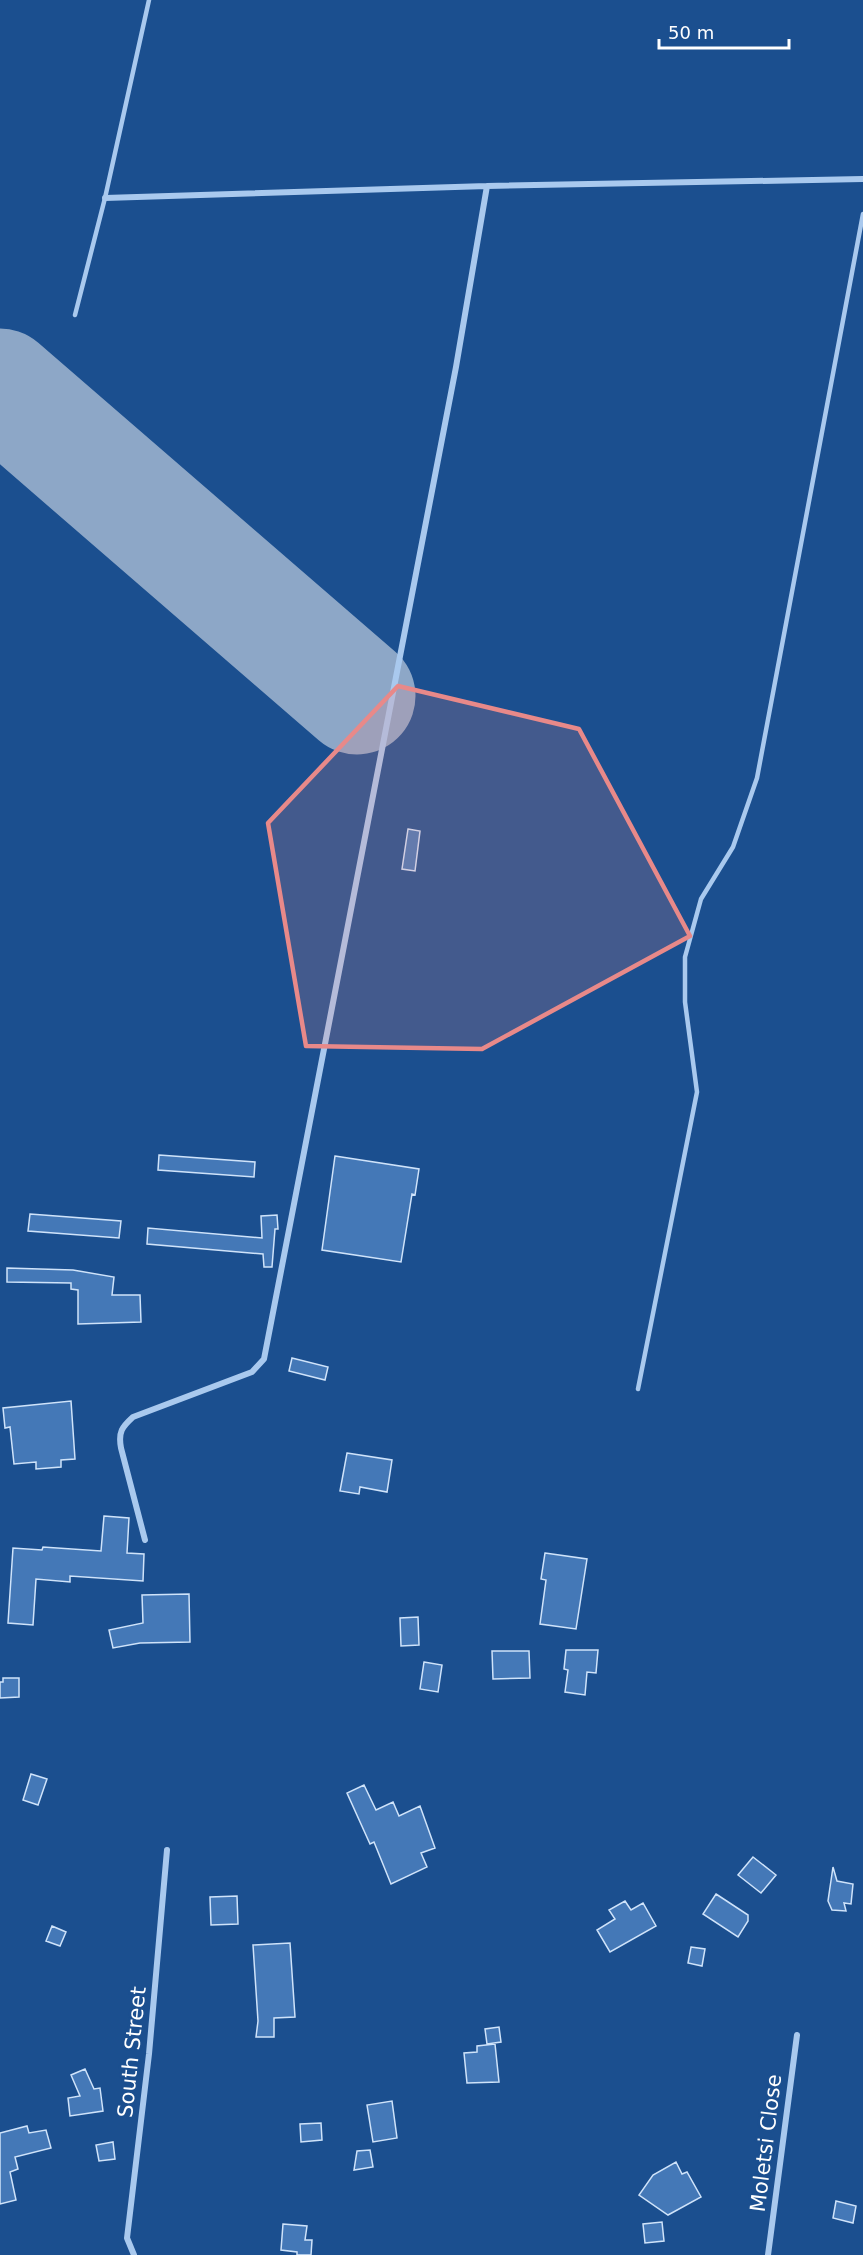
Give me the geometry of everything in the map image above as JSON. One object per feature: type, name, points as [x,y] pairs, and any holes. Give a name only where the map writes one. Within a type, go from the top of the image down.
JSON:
[{"type":"street","points":[[105,198],[487,186],[863,179]]},
{"type":"street","points":[[145,1540],[121,1448],[119,1436],[121,1428],[133,1417],[252,1372],[264,1359],[456,367],[487,186]]},
{"type":"street","name":"South Street","points":[[134,2255],[128,2238],[149,2054],[167,1850]]},
{"type":"street","name":"Moletsi Close","points":[[768,2255],[797,2035]]},
{"type":"lane","points":[[75,315],[105,198],[149,0]]},
{"type":"lane","points":[[638,1389],[697,1092],[685,1002],[685,957],[701,899],[733,847],[757,778],[863,214]]},
{"type":"highlighted area","points":[[398,686],[579,729],[690,936],[482,1049],[306,1046],[268,823]]},
{"type":"building","points":[[408,829],[420,831],[415,871],[402,869]]},
{"type":"building","points":[[159,1155],[255,1162],[254,1177],[158,1170]]},
{"type":"building","points":[[335,1156],[419,1169],[415,1195],[412,1194],[401,1262],[322,1250]]},
{"type":"building","points":[[30,1214],[121,1221],[119,1238],[28,1231]]},
{"type":"building","points":[[277,1215],[278,1229],[275,1229],[272,1267],[264,1267],[263,1254],[147,1244],[148,1228],[262,1238],[261,1216]]},
{"type":"building","points":[[7,1268],[73,1270],[114,1277],[112,1295],[140,1295],[141,1322],[78,1324],[78,1290],[71,1289],[71,1283],[7,1282]]},
{"type":"building","points":[[292,1358],[328,1367],[325,1380],[289,1371]]},
{"type":"building","points":[[71,1401],[75,1459],[61,1460],[61,1467],[36,1469],[36,1462],[14,1464],[10,1427],[5,1428],[3,1408]]},
{"type":"building","points":[[347,1453],[392,1460],[387,1492],[360,1487],[359,1494],[340,1491]]},
{"type":"building","points":[[104,1516],[129,1518],[127,1553],[144,1554],[143,1581],[70,1576],[70,1582],[36,1579],[33,1625],[8,1623],[13,1548],[42,1550],[43,1547],[101,1551]]},
{"type":"building","points":[[545,1553],[587,1559],[576,1629],[540,1624],[546,1580],[541,1579]]},
{"type":"building","points":[[189,1594],[190,1642],[140,1643],[113,1648],[109,1630],[143,1623],[142,1595]]},
{"type":"building","points":[[418,1617],[419,1645],[401,1646],[400,1618]]},
{"type":"building","points":[[566,1650],[598,1650],[596,1673],[587,1672],[585,1695],[565,1692],[568,1670],[564,1669]]},
{"type":"building","points":[[492,1651],[529,1651],[530,1678],[493,1679]]},
{"type":"building","points":[[424,1662],[442,1665],[438,1692],[420,1689]]},
{"type":"building","points":[[3,1678],[19,1678],[19,1697],[0,1698],[0,1682],[3,1682]]},
{"type":"building","points":[[31,1774],[47,1779],[38,1805],[23,1800]]},
{"type":"building","points":[[364,1785],[376,1810],[393,1802],[399,1816],[420,1806],[435,1848],[421,1853],[427,1867],[391,1884],[374,1842],[370,1844],[347,1793]]},
{"type":"building","points":[[753,1857],[776,1875],[761,1893],[738,1875]]},
{"type":"building","points":[[833,1867],[837,1881],[853,1884],[851,1904],[844,1903],[846,1911],[832,1910],[828,1901]]},
{"type":"building","points":[[716,1894],[748,1915],[748,1921],[738,1937],[703,1914]]},
{"type":"building","points":[[237,1896],[238,1924],[211,1925],[210,1897]]},
{"type":"building","points":[[625,1901],[631,1910],[643,1903],[656,1926],[610,1952],[597,1930],[615,1919],[609,1910]]},
{"type":"building","points":[[52,1926],[66,1932],[60,1946],[46,1941]]},
{"type":"building","points":[[290,1943],[295,2017],[274,2018],[274,2037],[256,2037],[258,2021],[253,1945]]},
{"type":"building","points":[[691,1947],[705,1949],[702,1966],[688,1963]]},
{"type":"building","points":[[499,2027],[501,2042],[487,2044],[485,2029]]},
{"type":"building","points":[[495,2044],[499,2082],[467,2083],[464,2053],[477,2052],[477,2046]]},
{"type":"building","points":[[85,2069],[94,2089],[100,2088],[103,2111],[70,2116],[68,2098],[80,2096],[71,2075]]},
{"type":"building","points":[[392,2101],[397,2138],[373,2142],[367,2105]]},
{"type":"building","points":[[321,2123],[322,2140],[301,2142],[300,2124]]},
{"type":"building","points":[[27,2126],[29,2133],[46,2130],[51,2148],[15,2157],[18,2169],[10,2172],[16,2200],[0,2204],[0,2133]]},
{"type":"building","points":[[113,2142],[115,2159],[99,2161],[96,2145]]},
{"type":"building","points":[[370,2150],[373,2167],[354,2170],[357,2151]]},
{"type":"building","points":[[676,2162],[682,2174],[687,2172],[701,2197],[668,2215],[639,2195],[653,2175]]},
{"type":"building","points":[[836,2201],[856,2206],[853,2223],[833,2218]]},
{"type":"building","points":[[662,2222],[664,2241],[645,2243],[643,2224]]},
{"type":"building","points":[[283,2224],[307,2226],[305,2240],[312,2240],[311,2255],[297,2255],[297,2252],[281,2250]]},
{"type":"runway","points":[[0,387],[357,696]]}]
